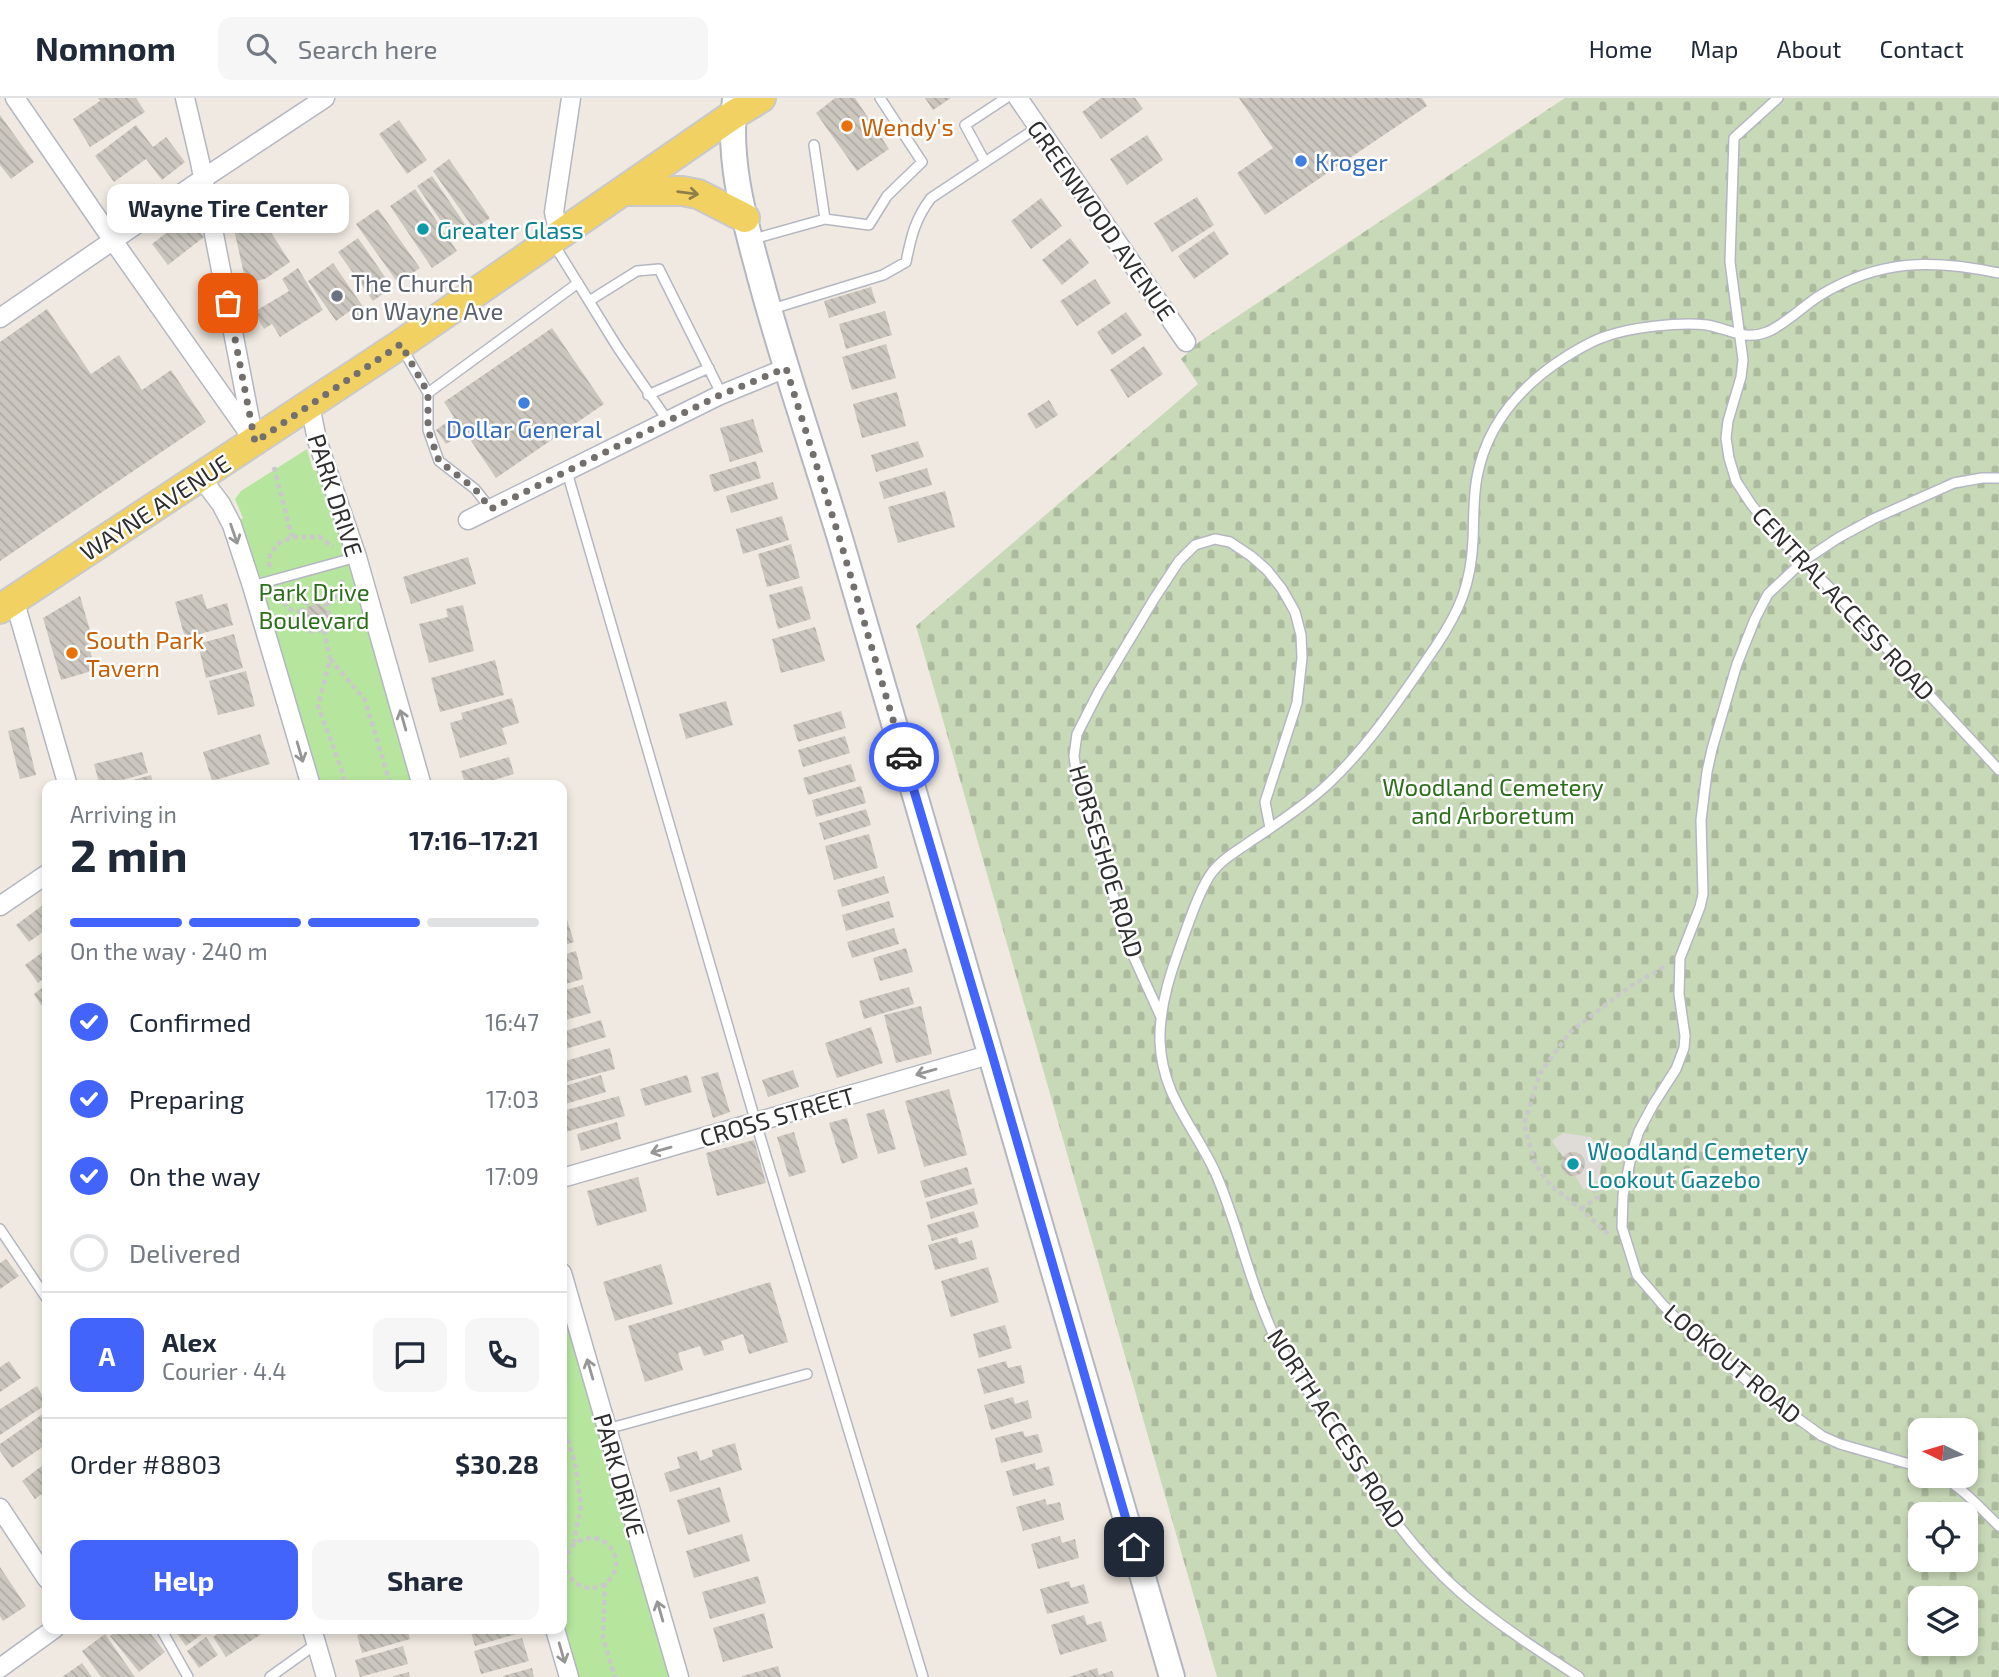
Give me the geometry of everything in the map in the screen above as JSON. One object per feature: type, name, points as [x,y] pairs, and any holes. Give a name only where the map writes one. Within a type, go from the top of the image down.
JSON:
[{"type":"main road","name":"WAYNE AVENUE","points":[[7,604],[255,442],[561,235],[625,191],[734,107],[761,98]]},
{"type":"main road","points":[[625,191],[682,191],[698,194],[747,229]]},
{"type":"street","points":[[15,98],[255,442]]},
{"type":"street","points":[[185,98],[204,178],[255,442]]},
{"type":"street","points":[[0,318],[326,98]]},
{"type":"street","points":[[561,235],[554,212],[571,98]]},
{"type":"street","name":"GREENWOOD AVENUE","points":[[1018,98],[1186,342]]},
{"type":"street","points":[[734,107],[734,160],[747,229],[769,310],[992,1054],[1172,1677]]},
{"type":"street","points":[[468,520],[722,395],[786,368]]},
{"type":"street","name":"PARK DRIVE","points":[[310,405],[317,440],[356,557],[420,780]]},
{"type":"street","points":[[200,476],[232,525],[308,780]]},
{"type":"street","points":[[7,604],[66,780]]},
{"type":"street","points":[[0,906],[42,877]]},
{"type":"street","name":"CROSS STREET","points":[[567,1177],[992,1054]]},
{"type":"street","name":"PARK DRIVE","points":[[567,1290],[679,1677]]},
{"type":"street","points":[[0,1508],[42,1571]]},
{"type":"street","points":[[0,1668],[47,1634]]},
{"type":"street","points":[[556,1634],[569,1677]]},
{"type":"street","points":[[314,1637],[326,1677]]},
{"type":"lane","points":[[747,229],[825,219],[869,225],[887,196],[922,162],[880,98]]},
{"type":"lane","points":[[985,162],[965,125],[1006,98]]},
{"type":"lane","name":"CENTRAL ACCESS ROAD","points":[[1778,98],[1734,138],[1730,262],[1743,360],[1726,433],[1731,466],[1738,485],[1774,534],[1837,595],[1999,770]]},
{"type":"lane","points":[[769,310],[883,275],[906,262],[919,214],[931,198],[1038,127]]},
{"type":"lane","points":[[814,145],[825,219]]},
{"type":"lane","points":[[561,235],[578,284],[668,422]]},
{"type":"lane","points":[[1741,336],[1770,331],[1830,289],[1874,270],[1923,263],[1963,266],[1999,273]]},
{"type":"lane","points":[[589,301],[637,271],[659,269],[722,395]]},
{"type":"lane","points":[[428,393],[578,284]]},
{"type":"lane","name":"NORTH ACCESS ROAD","points":[[1579,1677],[1493,1619],[1426,1559],[1349,1454],[1292,1366],[1264,1311],[1215,1174],[1174,1100],[1161,1056],[1161,1017],[1172,969],[1206,882],[1216,866],[1324,787],[1360,750],[1429,656],[1458,610],[1469,578],[1479,468],[1490,437],[1508,405],[1552,366],[1604,337],[1657,327],[1694,324],[1713,326],[1741,336]]},
{"type":"lane","points":[[401,344],[428,393],[428,430],[439,461],[475,489],[491,509]]},
{"type":"lane","points":[[648,395],[709,368]]},
{"type":"lane","points":[[567,472],[755,1123],[923,1677]]},
{"type":"lane","name":"LOOKOUT ROAD","points":[[1908,1464],[1840,1444],[1822,1436],[1753,1386],[1687,1329],[1637,1275],[1622,1227],[1622,1211],[1632,1152],[1646,1118],[1676,1069],[1684,1048],[1685,1036],[1679,994],[1680,958],[1700,907],[1703,879],[1703,795],[1712,749],[1737,664],[1755,619],[1768,594],[1802,562],[1856,528],[1921,496],[1962,481],[1999,478]]},
{"type":"lane","name":"HORSESHOE ROAD","points":[[1161,1017],[1131,951],[1078,784],[1074,755],[1077,734],[1154,599],[1180,561],[1195,545],[1215,538],[1230,542],[1267,570],[1295,612],[1301,635],[1302,658],[1297,703],[1265,802],[1270,828]]},
{"type":"lane","points":[[252,586],[356,557]]},
{"type":"lane","points":[[0,1229],[42,1292]]},
{"type":"lane","points":[[607,1429],[807,1374]]},
{"type":"lane","points":[[1958,1488],[1999,1526]]},
{"type":"lane","points":[[164,1634],[188,1677]]},
{"type":"lane","points":[[270,1677],[314,1637]]},
{"type":"path","points":[[274,467],[292,537]]},
{"type":"path","points":[[270,568],[270,555],[277,544],[292,537],[320,537],[334,547]]},
{"type":"path","points":[[327,605],[338,593],[344,575]]},
{"type":"path","points":[[277,596],[289,609],[301,611]]},
{"type":"path","points":[[301,611],[308,602],[316,601],[327,605]]},
{"type":"path","points":[[301,611],[308,631],[324,630],[331,625],[327,605]]},
{"type":"path","points":[[324,630],[330,659],[318,706],[344,780]]},
{"type":"path","points":[[330,659],[365,700],[389,780]]},
{"type":"path","points":[[1627,1242],[1605,1233],[1581,1209],[1550,1185],[1535,1164],[1524,1124],[1540,1073],[1570,1032],[1629,987],[1680,958]]},
{"type":"path","points":[[1581,1209],[1598,1197],[1591,1185]]},
{"type":"path","points":[[567,1438],[575,1462],[581,1505],[574,1543],[567,1555]]},
{"type":"path","points":[[567,1572],[573,1581],[589,1588],[606,1583],[611,1578],[616,1562],[611,1548],[605,1542],[590,1537],[574,1543]]},
{"type":"path","points":[[606,1583],[603,1637],[615,1677]]},
{"type":"green space","name":"Woodland Cemetery and Arboretum","points":[[1565,98],[1999,98],[1999,1677],[1217,1677],[916,626],[1198,384],[1181,359],[1199,342]]},
{"type":"green space","name":"Park Drive Boulevard","points":[[307,449],[313,470],[328,475],[420,780],[309,780],[232,525],[243,518],[235,499],[241,491]]},
{"type":"green space","points":[[567,1290],[679,1677],[569,1677],[563,1634],[567,1634]]},
{"type":"shaded area","points":[[1563,1133],[1591,1137],[1603,1155],[1599,1180],[1584,1190],[1575,1176],[1583,1170],[1584,1160],[1579,1153],[1570,1152],[1563,1157],[1552,1141]]},
{"type":"building","points":[[98,98],[136,98],[145,112],[90,147],[73,119],[100,101]]},
{"type":"building","points":[[835,98],[855,98],[889,149],[857,171],[816,113]]},
{"type":"building","points":[[925,98],[951,98],[933,110]]},
{"type":"building","points":[[1101,98],[1135,98],[1143,109],[1101,139],[1082,112]]},
{"type":"building","name":"Kroger","points":[[1239,98],[1422,98],[1427,106],[1265,215],[1237,173],[1273,148]]},
{"type":"building","points":[[0,115],[34,162],[11,179],[0,165]]},
{"type":"building","points":[[399,120],[427,160],[407,174],[379,134]]},
{"type":"building","points":[[136,125],[153,147],[166,137],[185,162],[162,180],[146,159],[114,182],[95,156]]},
{"type":"building","points":[[1147,135],[1163,160],[1127,185],[1110,159]]},
{"type":"building","points":[[449,159],[490,218],[474,229],[433,171]]},
{"type":"building","points":[[432,176],[467,227],[452,237],[417,186]]},
{"type":"building","name":"Greater Glass","points":[[415,189],[457,251],[432,268],[390,206]]},
{"type":"building","points":[[1197,197],[1214,225],[1172,252],[1154,223]]},
{"type":"building","points":[[1041,198],[1062,226],[1031,249],[1011,221]]},
{"type":"building","points":[[252,203],[290,262],[265,279],[246,283],[231,216]]},
{"type":"building","points":[[378,209],[420,268],[398,283],[356,224]]},
{"type":"building","points":[[188,216],[204,237],[168,265],[152,244]]},
{"type":"building","points":[[1214,231],[1229,254],[1194,279],[1178,256]]},
{"type":"building","points":[[358,238],[392,287],[373,301],[338,252]]},
{"type":"building","points":[[1070,238],[1089,263],[1062,285],[1042,260]]},
{"type":"building","name":"The Church on Wayne Ave","points":[[333,263],[368,314],[357,322],[350,311],[336,321],[308,281]]},
{"type":"building","points":[[298,268],[323,310],[280,337],[272,324],[264,329],[254,312],[289,291],[282,279]]},
{"type":"building","points":[[1095,279],[1111,303],[1077,326],[1060,301]]},
{"type":"building","points":[[871,287],[876,303],[829,318],[824,301]]},
{"type":"building","points":[[47,309],[91,374],[119,355],[142,390],[171,370],[206,422],[0,561],[0,342]]},
{"type":"building","points":[[885,311],[892,335],[846,349],[839,324]]},
{"type":"building","points":[[1126,312],[1142,335],[1112,355],[1097,332]]},
{"type":"building","name":"Dollar General","points":[[552,328],[604,404],[496,478],[465,432],[446,444],[436,430],[454,417],[444,402]]},
{"type":"building","points":[[886,344],[896,378],[852,390],[842,357]]},
{"type":"building","points":[[1144,346],[1163,374],[1128,398],[1110,370]]},
{"type":"building","points":[[897,392],[906,426],[862,438],[853,404]]},
{"type":"building","points":[[1049,400],[1058,415],[1036,429],[1027,414]]},
{"type":"building","points":[[753,419],[763,452],[730,462],[720,428]]},
{"type":"building","points":[[918,441],[924,457],[876,472],[871,455]]},
{"type":"building","points":[[756,461],[761,478],[714,492],[709,475]]},
{"type":"building","points":[[927,468],[932,485],[884,499],[879,482]]},
{"type":"building","points":[[773,482],[778,499],[731,513],[726,496]]},
{"type":"building","points":[[945,491],[955,527],[898,543],[888,507]]},
{"type":"building","points":[[782,516],[789,540],[743,554],[736,529]]},
{"type":"building","points":[[791,544],[800,578],[767,587],[758,554]]},
{"type":"building","points":[[468,557],[476,584],[411,604],[403,577]]},
{"type":"building","points":[[802,586],[811,619],[778,629],[769,595]]},
{"type":"building","points":[[202,594],[207,609],[227,603],[233,625],[185,638],[175,602]]},
{"type":"building","name":"South Park Tavern","points":[[80,596],[91,634],[87,637],[95,670],[61,680],[43,618]]},
{"type":"building","points":[[316,604],[325,607],[328,616],[325,625],[316,628],[307,625],[304,616],[307,607]]},
{"type":"building","points":[[463,605],[474,651],[429,663],[419,624],[448,617],[446,609]]},
{"type":"building","points":[[815,627],[825,661],[781,673],[772,639]]},
{"type":"building","points":[[234,634],[243,668],[206,678],[198,644]]},
{"type":"building","points":[[495,660],[504,695],[440,712],[431,678]]},
{"type":"building","points":[[246,671],[255,706],[218,715],[209,681]]},
{"type":"building","points":[[512,698],[519,723],[502,728],[507,744],[460,758],[450,723],[463,719],[461,713]]},
{"type":"building","points":[[726,701],[733,725],[686,739],[679,714]]},
{"type":"building","points":[[841,711],[846,728],[798,742],[793,725]]},
{"type":"building","points":[[24,727],[36,775],[20,779],[8,731]]},
{"type":"building","points":[[260,734],[270,764],[212,780],[203,752]]},
{"type":"building","points":[[845,736],[850,753],[803,767],[798,750]]},
{"type":"building","points":[[142,752],[148,773],[122,780],[98,780],[94,764]]},
{"type":"building","points":[[509,757],[514,774],[494,780],[464,780],[461,771]]},
{"type":"building","points":[[851,764],[856,781],[808,795],[803,778]]},
{"type":"building","points":[[151,775],[152,780],[133,780]]},
{"type":"building","points":[[861,786],[866,803],[816,817],[812,800]]},
{"type":"building","points":[[866,809],[871,825],[824,840],[819,823]]},
{"type":"building","points":[[869,834],[878,868],[834,880],[825,846]]},
{"type":"building","points":[[884,876],[889,893],[842,907],[837,890]]},
{"type":"building","points":[[889,901],[894,917],[846,931],[842,915]]},
{"type":"building","points":[[42,906],[42,933],[29,942],[16,925]]},
{"type":"building","points":[[567,920],[574,942],[567,944]]},
{"type":"building","points":[[894,928],[899,944],[852,958],[847,942]]},
{"type":"building","points":[[906,948],[913,972],[880,981],[873,958]]},
{"type":"building","points":[[576,951],[583,979],[567,984],[567,954]]},
{"type":"building","points":[[42,953],[42,980],[38,983],[25,965]]},
{"type":"building","points":[[583,985],[591,1013],[567,1020],[567,990]]},
{"type":"building","points":[[909,987],[914,1004],[864,1019],[859,1001]]},
{"type":"building","points":[[42,988],[42,1006],[34,994]]},
{"type":"building","points":[[921,1006],[932,1054],[896,1063],[884,1015]]},
{"type":"building","points":[[601,1020],[606,1037],[567,1049],[567,1030]]},
{"type":"building","points":[[871,1027],[883,1063],[837,1078],[825,1043]]},
{"type":"building","points":[[610,1048],[615,1069],[567,1082],[567,1061]]},
{"type":"building","points":[[793,1070],[799,1087],[768,1097],[762,1080]]},
{"type":"building","points":[[718,1072],[730,1112],[713,1118],[701,1077]]},
{"type":"building","points":[[601,1075],[606,1092],[567,1104],[567,1085]]},
{"type":"building","points":[[687,1075],[692,1092],[645,1106],[640,1089]]},
{"type":"building","points":[[949,1089],[967,1155],[924,1167],[905,1101]]},
{"type":"building","points":[[619,1096],[625,1116],[567,1131],[567,1110]]},
{"type":"building","points":[[884,1109],[896,1149],[878,1154],[866,1114]]},
{"type":"building","points":[[847,1118],[858,1158],[842,1164],[829,1123]]},
{"type":"building","points":[[617,1122],[621,1139],[581,1151],[577,1134]]},
{"type":"building","points":[[794,1132],[806,1172],[789,1177],[777,1137]]},
{"type":"building","points":[[754,1140],[766,1183],[717,1196],[706,1153]]},
{"type":"building","name":"Woodland Cemetery Lookout Gazebo","points":[[1573,1152],[1581,1156],[1585,1164],[1581,1172],[1573,1176],[1565,1172],[1561,1164],[1565,1156]]},
{"type":"building","points":[[967,1167],[972,1184],[925,1198],[920,1181]]},
{"type":"building","points":[[638,1177],[647,1211],[597,1226],[587,1191]]},
{"type":"building","points":[[974,1188],[978,1204],[931,1219],[926,1202]]},
{"type":"building","points":[[974,1211],[979,1227],[932,1241],[927,1225]]},
{"type":"building","points":[[957,1237],[959,1244],[972,1240],[977,1259],[935,1270],[928,1245]]},
{"type":"building","points":[[6,1259],[19,1276],[0,1289],[0,1263]]},
{"type":"building","points":[[661,1264],[673,1304],[615,1321],[603,1282]]},
{"type":"building","points":[[988,1267],[999,1302],[951,1317],[941,1281]]},
{"type":"building","points":[[770,1282],[788,1342],[749,1354],[743,1334],[721,1341],[724,1350],[704,1356],[700,1346],[678,1353],[683,1370],[645,1382],[628,1326]]},
{"type":"building","points":[[1005,1325],[1012,1348],[979,1358],[973,1334]]},
{"type":"building","points":[[9,1361],[21,1378],[0,1392],[0,1367]]},
{"type":"building","points":[[1006,1361],[1008,1368],[1021,1365],[1025,1383],[984,1394],[977,1369]]},
{"type":"building","points":[[37,1386],[42,1395],[42,1407],[0,1435],[0,1409]]},
{"type":"building","points":[[1013,1397],[1015,1404],[1028,1400],[1032,1418],[991,1430],[984,1405]]},
{"type":"building","points":[[42,1415],[42,1447],[12,1468],[0,1451],[0,1444]]},
{"type":"building","points":[[1023,1431],[1025,1437],[1038,1434],[1043,1452],[1001,1463],[995,1438]]},
{"type":"building","points":[[735,1443],[742,1470],[670,1492],[664,1473],[680,1468],[677,1457],[697,1451],[700,1461],[713,1456],[712,1450]]},
{"type":"building","points":[[1035,1463],[1036,1470],[1049,1466],[1054,1485],[1013,1496],[1006,1471]]},
{"type":"building","points":[[42,1466],[42,1494],[35,1499],[22,1481]]},
{"type":"building","points":[[720,1487],[730,1522],[688,1535],[677,1500]]},
{"type":"building","points":[[1045,1499],[1047,1505],[1060,1502],[1064,1520],[1023,1531],[1016,1507]]},
{"type":"building","points":[[742,1534],[750,1561],[694,1578],[686,1551]]},
{"type":"building","points":[[1060,1536],[1062,1543],[1075,1539],[1079,1558],[1038,1569],[1031,1544]]},
{"type":"building","points":[[0,1567],[26,1606],[3,1621],[0,1616]]},
{"type":"building","points":[[758,1576],[766,1603],[710,1619],[702,1592]]},
{"type":"building","points":[[1069,1581],[1071,1588],[1084,1584],[1089,1603],[1047,1614],[1040,1589]]},
{"type":"building","points":[[764,1613],[773,1648],[723,1662],[713,1628]]},
{"type":"building","points":[[1084,1615],[1087,1625],[1101,1621],[1107,1641],[1060,1655],[1051,1625]]},
{"type":"building","points":[[105,1634],[135,1677],[101,1677],[82,1651]]},
{"type":"building","points":[[151,1634],[165,1652],[139,1672],[110,1636]]},
{"type":"building","points":[[178,1634],[202,1634],[186,1646]]},
{"type":"building","points":[[218,1634],[261,1634],[226,1657],[213,1637]]},
{"type":"building","points":[[408,1634],[410,1639],[362,1653],[357,1635]]},
{"type":"building","points":[[471,1634],[516,1634],[475,1646]]},
{"type":"building","points":[[206,1637],[218,1655],[199,1668],[187,1651]]},
{"type":"building","points":[[522,1638],[529,1661],[481,1674],[474,1651]]},
{"type":"building","points":[[403,1646],[408,1664],[360,1677],[355,1660]]},
{"type":"building","points":[[82,1663],[92,1677],[62,1677]]},
{"type":"building","points":[[778,1666],[781,1677],[742,1677],[742,1676]]},
{"type":"building","points":[[532,1668],[534,1677],[503,1677],[503,1676]]},
{"type":"building","points":[[1097,1668],[1099,1675],[1112,1671],[1114,1677],[1069,1677]]},
{"type":"building","points":[[409,1672],[410,1677],[393,1677],[393,1676]]},
{"type":"way so far","points":[[228,303],[255,442],[401,344],[428,393],[428,430],[439,461],[475,489],[491,509],[718,396],[786,368],[904,757]]},
{"type":"place","name":"Wendy's","points":[[847,126]]},
{"type":"place","name":"Kroger","points":[[1301,161]]},
{"type":"place","name":"Greater Glass","points":[[423,229]]},
{"type":"place","name":"The Church on Wayne Ave","points":[[337,296]]},
{"type":"place","name":"Wayne Tire Center","points":[[228,303]]},
{"type":"place","name":"Dollar General","points":[[524,403]]},
{"type":"place","name":"South Park Tavern","points":[[72,653]]},
{"type":"place","name":"Woodland Cemetery Lookout Gazebo","points":[[1573,1164]]},
{"type":"route","points":[[904,757],[1134,1547]]}]
